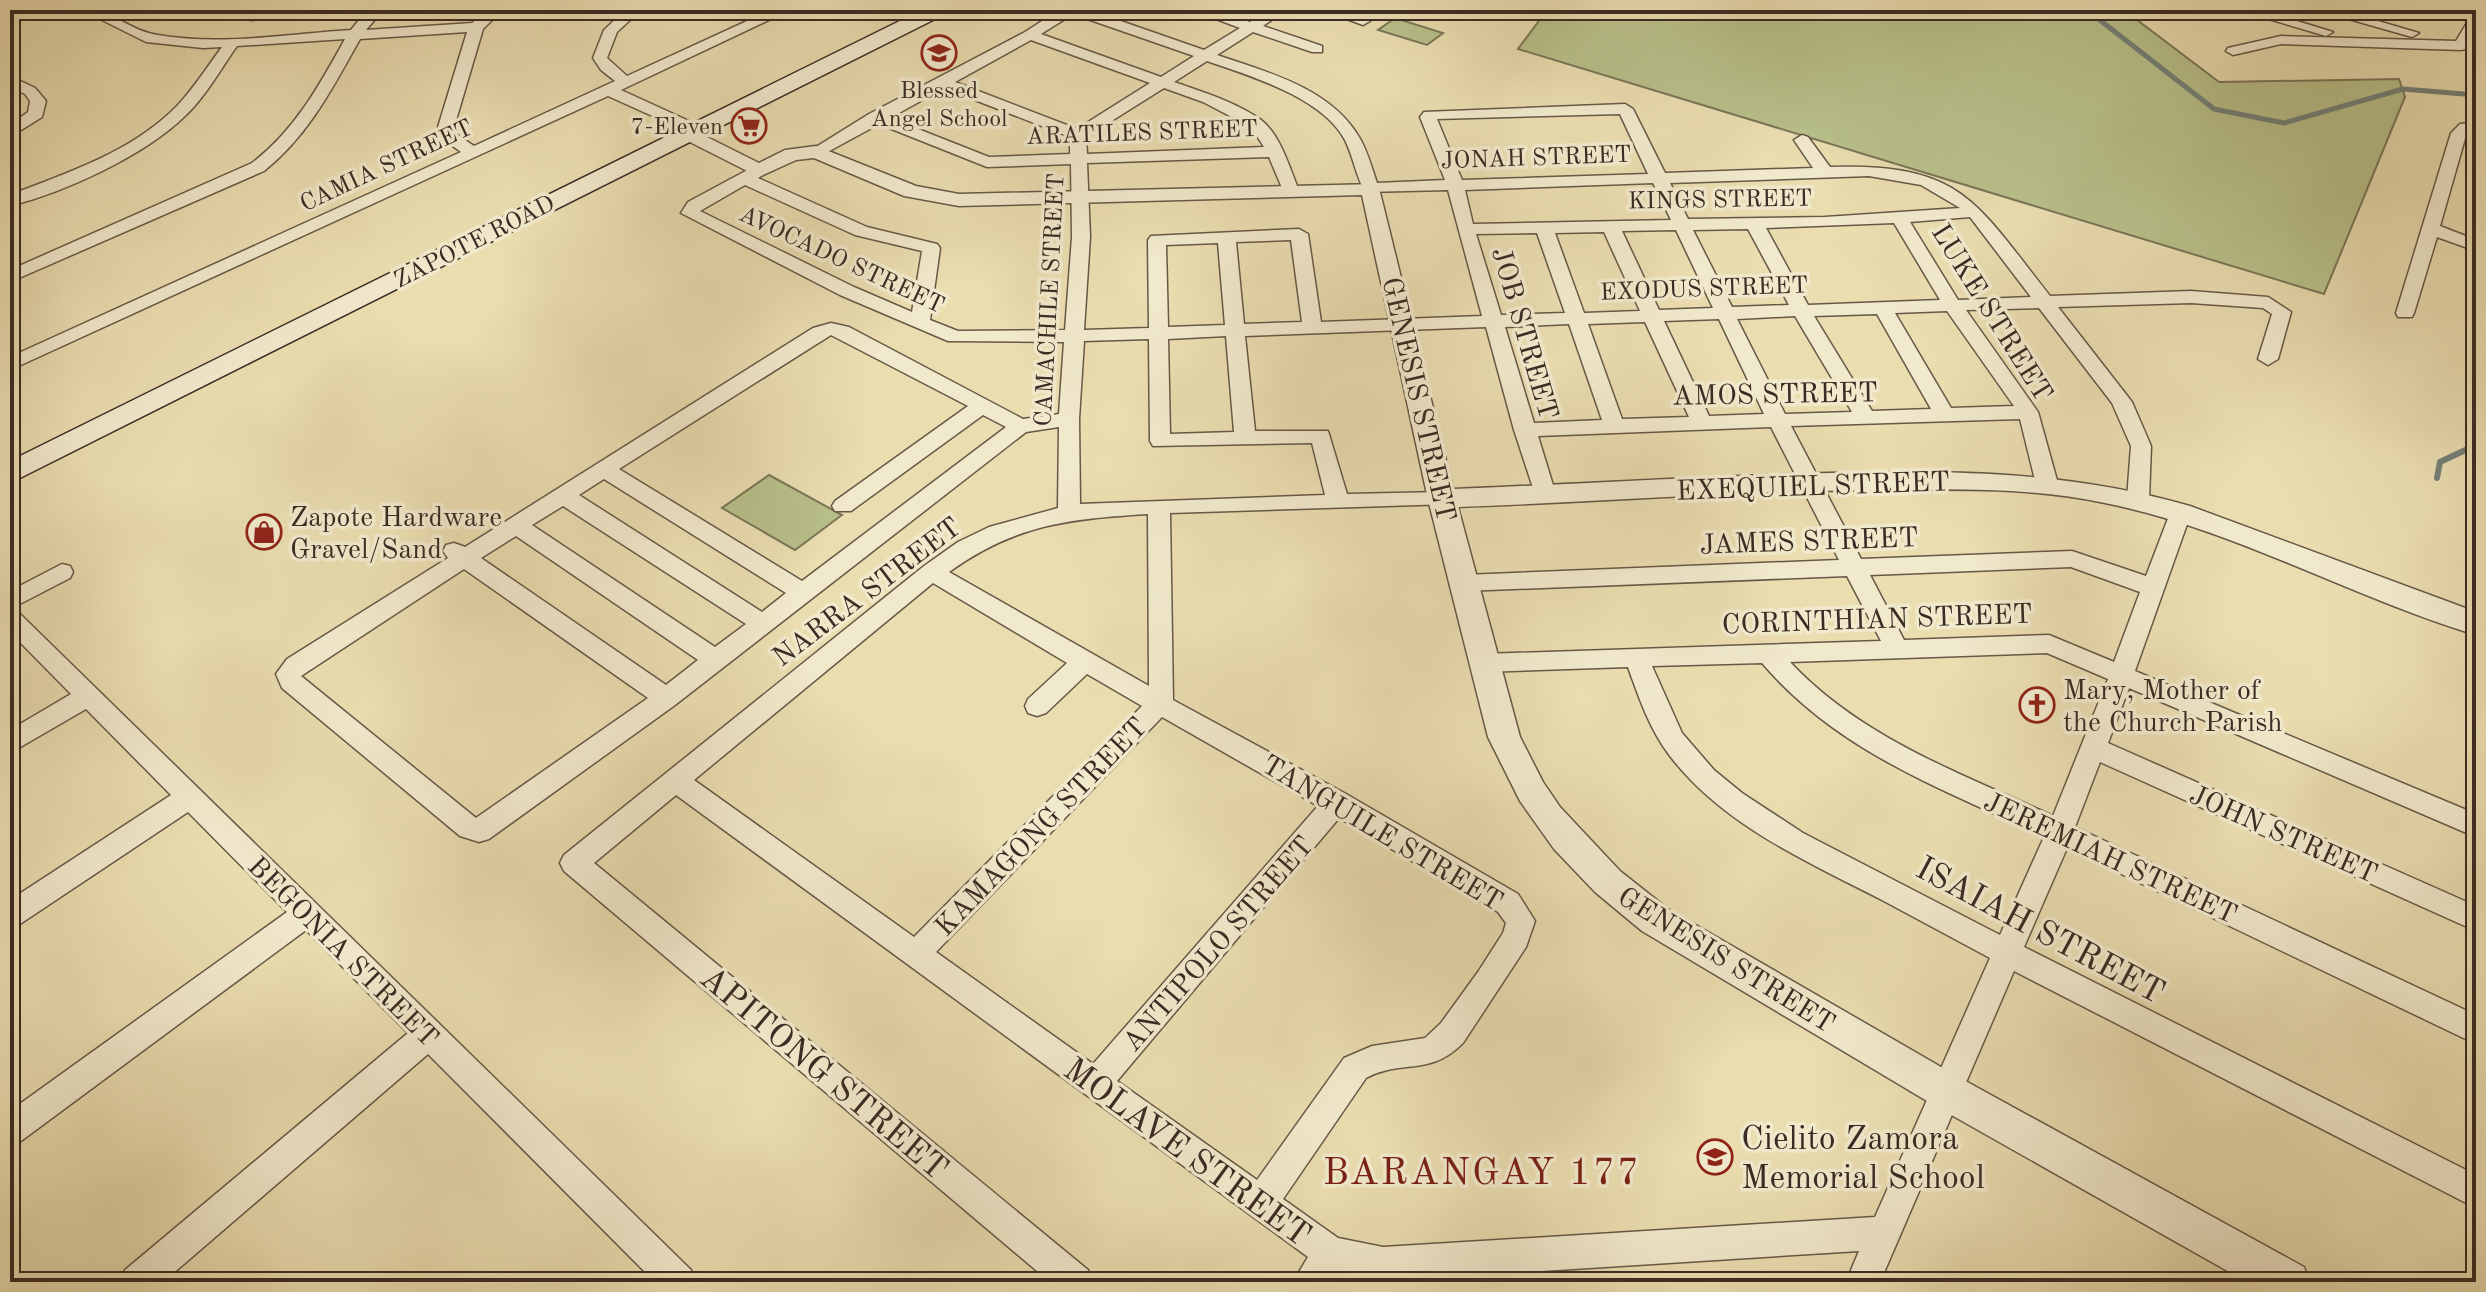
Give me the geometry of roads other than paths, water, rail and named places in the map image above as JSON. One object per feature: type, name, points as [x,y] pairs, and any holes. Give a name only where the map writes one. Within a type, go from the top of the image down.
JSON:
[{"type":"main road","name":"ZAPOTE ROAD","points":[[10,473],[938,10]]},
{"type":"street","points":[[89,10],[151,39],[203,44],[476,27]]},
{"type":"street","points":[[198,10],[235,15],[296,14],[311,10]]},
{"type":"street","points":[[10,277],[258,167],[282,151],[297,134],[365,19],[376,10]]},
{"type":"street","points":[[472,152],[449,136],[446,127],[476,27],[495,10]]},
{"type":"street","points":[[625,82],[600,58],[602,42],[614,25],[634,10]]},
{"type":"street","name":"CAMIA STREET","points":[[10,364],[783,10]]},
{"type":"street","points":[[752,175],[792,154],[816,152],[1072,10],[1287,84],[1336,118],[1352,138],[1371,188]]},
{"type":"street","points":[[1199,10],[1317,49]]},
{"type":"street","name":"CAMACHILE STREET","points":[[1069,512],[1069,419],[1082,197],[1078,135],[1279,10]]},
{"type":"street","points":[[1329,10],[1363,21]]},
{"type":"street","points":[[2245,10],[2359,41]]},
{"type":"street","points":[[2324,10],[2461,46],[2476,59]]},
{"type":"street","points":[[203,44],[235,15]]},
{"type":"street","points":[[2461,46],[2476,19]]},
{"type":"street","points":[[1030,35],[1208,99],[1257,124],[1275,152],[1291,191]]},
{"type":"street","points":[[2233,51],[2270,40],[2461,46]]},
{"type":"street","points":[[10,201],[105,163],[143,142],[180,112],[232,43]]},
{"type":"street","points":[[10,81],[30,91],[38,101],[36,114],[10,132]]},
{"type":"street","points":[[942,82],[1078,135]]},
{"type":"street","points":[[608,90],[692,132],[752,175],[861,231],[931,248],[920,324]]},
{"type":"street","name":"JOB STREET","points":[[1545,495],[1466,229],[1457,186],[1428,117],[1625,109],[1661,179]]},
{"type":"street","name":"ARATILES STREET","points":[[875,117],[987,162],[1275,152]]},
{"type":"street","points":[[2405,313],[2459,133],[2466,127],[2476,127]]},
{"type":"street","points":[[1802,140],[1826,174]]},
{"type":"street","name":"JONAH STREET","points":[[816,152],[893,185],[932,197],[959,200],[1899,173],[1937,184],[1961,198],[1975,212],[2122,402],[2141,446],[2138,499]]},
{"type":"street","name":"AVOCADO STREET","points":[[752,175],[689,210],[690,213],[920,324],[955,337],[1076,336]]},
{"type":"street","points":[[1661,179],[1778,421],[1898,651]]},
{"type":"street","name":"GENESIS STREET","points":[[1371,188],[1442,499],[1504,737],[1516,767],[1545,815],[1580,858],[1613,890],[1655,920],[1946,1091],[2289,1282]]},
{"type":"street","name":"KINGS STREET","points":[[1466,229],[1900,219],[1975,212]]},
{"type":"street","name":"LUKE STREET","points":[[1900,219],[1953,306],[2028,412],[2047,484]]},
{"type":"street","points":[[1754,223],[1801,310],[1867,419]]},
{"type":"street","points":[[1610,225],[1701,421]]},
{"type":"street","points":[[1544,227],[1614,425]]},
{"type":"street","points":[[2429,228],[2476,246]]},
{"type":"street","points":[[1312,326],[1299,234],[1157,240],[1160,441],[1321,436],[1338,502]]},
{"type":"street","points":[[1227,239],[1245,439]]},
{"type":"street","name":"EXODUS STREET","points":[[1076,336],[2191,297],[2268,303],[2282,312],[2268,359]]},
{"type":"street","points":[[1883,308],[1945,416]]},
{"type":"street","points":[[1020,426],[831,329],[820,332],[516,525],[458,553],[296,665],[288,674],[291,681],[469,828],[479,831],[493,824],[666,698],[1020,426],[1069,419]]},
{"type":"street","points":[[843,506],[982,406]]},
{"type":"street","name":"AMOS STREET","points":[[1524,430],[1701,421],[1867,419],[2028,412]]},
{"type":"street","points":[[603,469],[802,592]]},
{"type":"street","name":"EXEQUIEL STREET","points":[[1442,499],[1810,482],[1992,479],[2047,484],[2138,499],[2476,624]]},
{"type":"street","points":[[562,495],[762,623]]},
{"type":"street","name":"NARRA STREET","points":[[574,863],[932,572],[966,548],[997,532],[1069,512],[1159,506],[1442,499]]},
{"type":"street","name":"KAMAGONG STREET","points":[[917,953],[1161,702],[1159,506]]},
{"type":"street","points":[[1863,1282],[2059,834],[2122,674],[2180,513]]},
{"type":"street","points":[[516,525],[715,659]]},
{"type":"street","points":[[458,553],[666,698]]},
{"type":"street","name":"JAMES STREET","points":[[1464,583],[2072,559],[2152,587]]},
{"type":"street","points":[[10,601],[62,572]]},
{"type":"street","name":"TANGUILE STREET","points":[[932,572],[1508,903],[1521,921],[1516,938],[1448,1039],[1429,1051],[1364,1062],[1355,1068],[1261,1202]]},
{"type":"street","name":"BEGONIA STREET","points":[[10,618],[668,1278]]},
{"type":"street","name":"CORINTHIAN STREET","points":[[1483,663],[2049,644],[2476,826]]},
{"type":"street","name":"JEREMIAH STREET","points":[[1768,653],[1805,696],[1837,722],[1871,742],[2476,1030]]},
{"type":"street","name":"ISAIAH STREET","points":[[1637,659],[1662,722],[1681,752],[1743,808],[1785,834],[2007,953],[2476,1192]]},
{"type":"street","points":[[1037,706],[1086,660]]},
{"type":"street","points":[[10,743],[88,696]]},
{"type":"street","name":"JOHN STREET","points":[[2092,747],[2476,919]]},
{"type":"street","name":"MOLAVE STREET","points":[[674,780],[1331,1253],[1383,1264],[1883,1233]]},
{"type":"street","points":[[10,915],[189,797]]},
{"type":"street","name":"ANTIPOLO STREET","points":[[1096,1083],[1337,802]]},
{"type":"street","name":"APITONG STREET","points":[[574,863],[1076,1282]]},
{"type":"street","points":[[10,1130],[306,914]]},
{"type":"street","points":[[137,1282],[428,1035]]},
{"type":"street","points":[[1310,1282],[1331,1253]]},
{"type":"waterway","points":[[2087,10],[2214,109],[2284,123],[2403,89],[2476,95]]},
{"type":"waterway","points":[[2437,478],[2440,462],[2476,445]]},
{"type":"place","name":"Blessed Angel School","points":[[939,53]]},
{"type":"place","name":"7-Eleven","points":[[749,126]]},
{"type":"place","name":"Zapote Hardware Gravel/Sand","points":[[264,532]]},
{"type":"place","name":"Mary, Mother of the Church Parish","points":[[2037,705]]},
{"type":"place","name":"Cielito Zamora Memorial School","points":[[1715,1157]]},
{"type":"district","name":"BARANGAY 177","points":[[1482,1171]]}]
